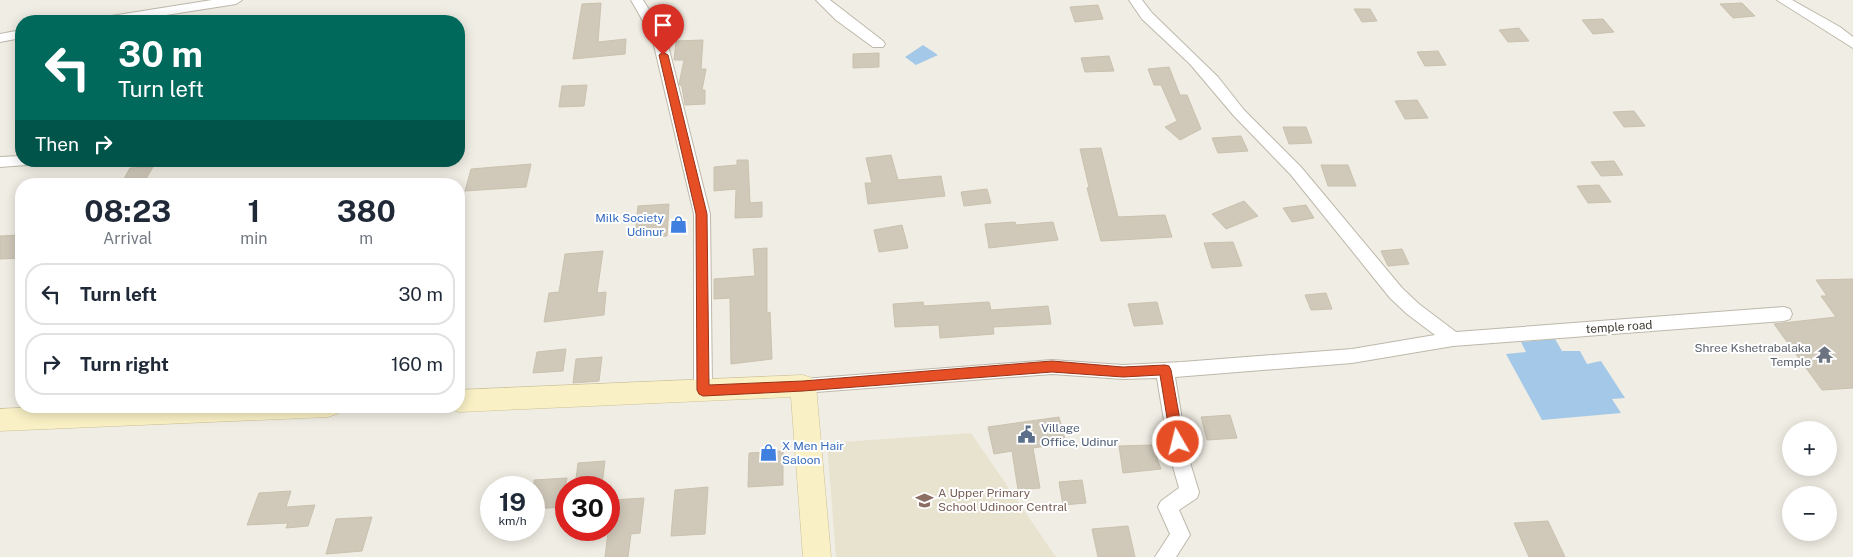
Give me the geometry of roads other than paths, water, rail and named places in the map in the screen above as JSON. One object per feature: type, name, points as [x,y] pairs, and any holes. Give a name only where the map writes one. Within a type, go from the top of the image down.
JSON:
[{"type":"main road","points":[[465,401],[803,386],[817,557]]},
{"type":"main road","points":[[0,420],[164,413]]},
{"type":"street","points":[[142,15],[236,0]]},
{"type":"street","points":[[637,0],[659,37],[702,214],[703,390]]},
{"type":"street","points":[[822,0],[841,17],[878,44]]},
{"type":"street","points":[[1135,0],[1147,16],[1213,80],[1239,113],[1296,172],[1396,293],[1413,309],[1453,339]]},
{"type":"street","points":[[1783,0],[1835,30],[1853,44]]},
{"type":"street","points":[[0,38],[15,35]]},
{"type":"street","points":[[0,162],[15,161]]},
{"type":"street","name":"temple road","points":[[803,386],[1052,366],[1123,372],[1165,370],[1352,356],[1453,339],[1784,314]]},
{"type":"street","points":[[1165,370],[1180,456],[1190,492],[1168,507],[1180,535],[1165,557]]},
{"type":"water","points":[[923,45],[938,55],[916,65],[905,57]]},
{"type":"water","points":[[1555,339],[1562,351],[1580,351],[1587,364],[1601,361],[1625,398],[1612,399],[1621,413],[1542,420],[1506,354],[1526,352],[1521,342]]},
{"type":"place","name":"Milk Society Udinur","points":[[678,225]]},
{"type":"place","name":"Shree Kshetrabalaka Temple","points":[[1825,355]]},
{"type":"place","name":"Village Office, Udinur","points":[[1027,435]]},
{"type":"place","name":"X Men Hair Saloon","points":[[768,453]]},
{"type":"place","name":"A Upper Primary School Udinoor Central","points":[[924,500]]}]
